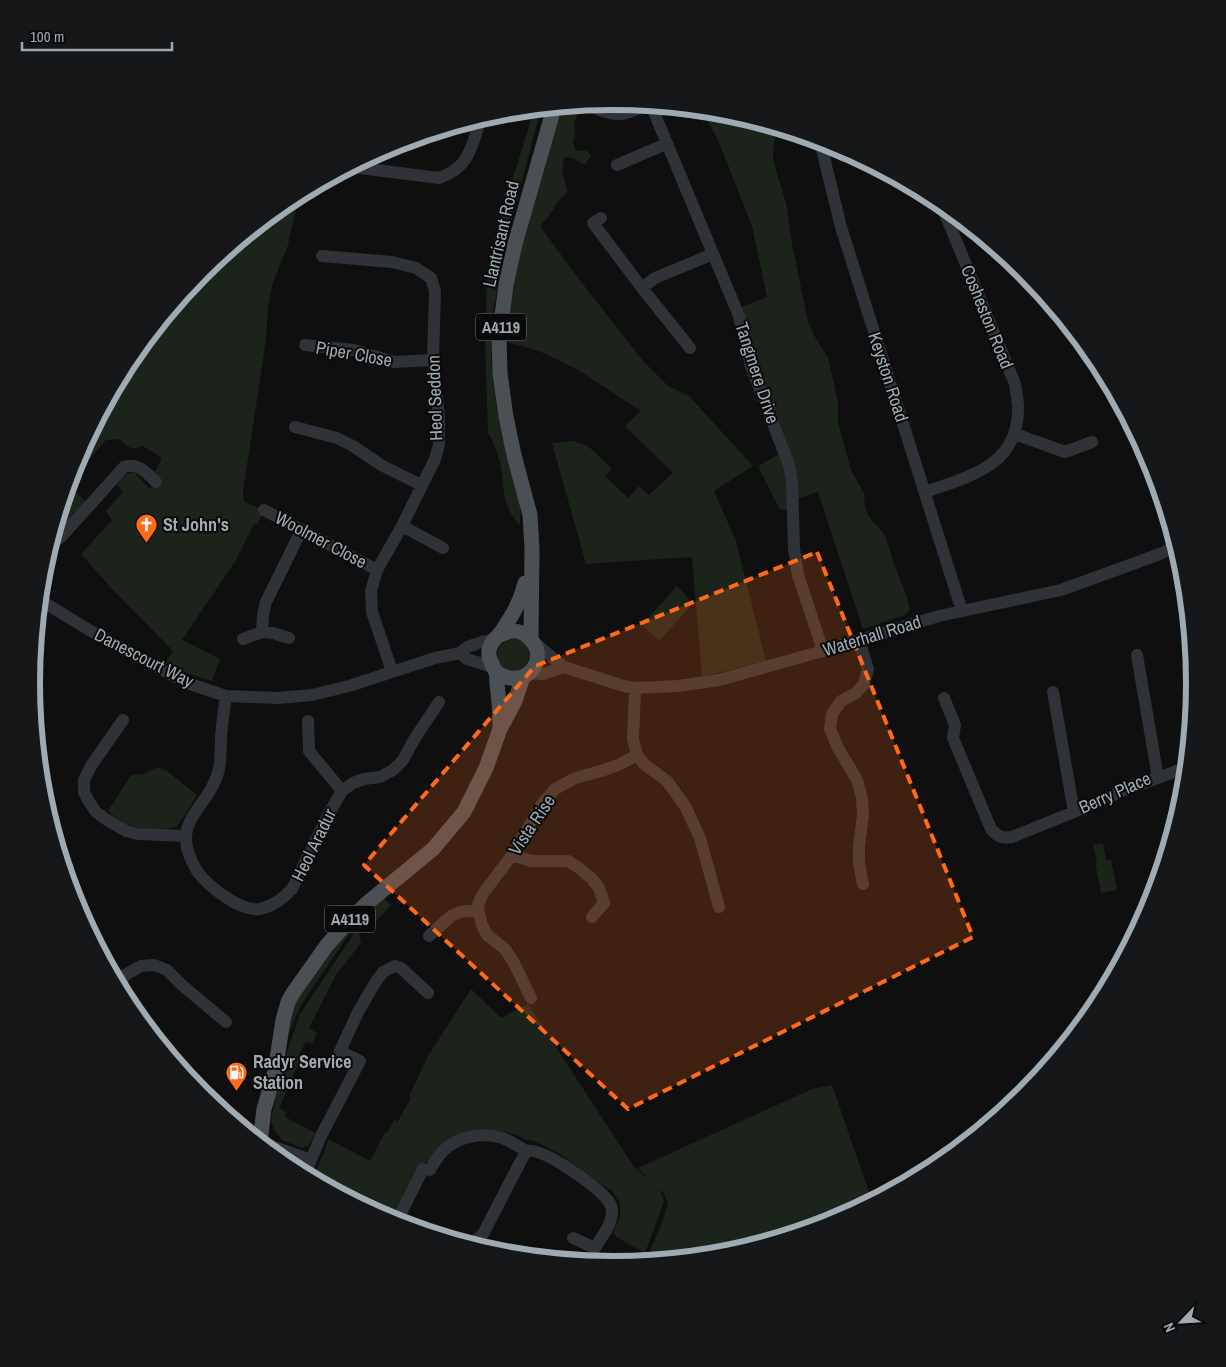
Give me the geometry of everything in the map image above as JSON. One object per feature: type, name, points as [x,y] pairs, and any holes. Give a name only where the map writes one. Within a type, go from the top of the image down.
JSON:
[{"type":"main road","name":"Llantrisant Road","points":[[261,1135],[263,1112],[275,1072],[282,1020],[293,993],[327,945],[346,924],[366,904],[433,848],[464,812],[486,768],[500,729],[527,675],[535,666],[537,659],[537,651],[533,641],[530,515],[506,417],[500,373],[500,339],[506,285],[515,244],[552,114]]},
{"type":"main road","name":"Llantrisant Road","points":[[500,729],[499,697],[494,670],[489,656],[489,648],[514,613],[521,599],[532,549]]},
{"type":"main road","points":[[497,637],[507,631],[515,630],[523,632],[533,641]]},
{"type":"main road","points":[[494,670],[508,678],[516,679],[527,675]]},
{"type":"street","points":[[603,111],[617,115],[632,111]]},
{"type":"street","name":"Tangmere Drive","points":[[653,112],[738,316],[752,366],[789,465],[792,483],[794,541],[798,575],[823,651]]},
{"type":"street","points":[[363,168],[439,178],[451,174],[459,167],[469,153],[478,127]]},
{"type":"street","points":[[617,165],[627,153],[666,144]]},
{"type":"street","name":"Keyston Road","points":[[822,150],[841,227],[962,611]]},
{"type":"street","points":[[601,218],[593,223],[642,288],[686,335],[690,348]]},
{"type":"street","name":"Cosheston Road","points":[[925,492],[972,476],[988,468],[1003,453],[1015,434],[1018,420],[1019,405],[1015,384],[947,218]]},
{"type":"street","points":[[642,288],[655,278],[713,254]]},
{"type":"street","name":"Heol Seddon","points":[[322,256],[392,262],[416,268],[431,278],[435,291],[433,360],[439,445],[435,459],[402,526],[377,570],[371,591],[372,612],[392,671]]},
{"type":"street","name":"Piper Close","points":[[305,345],[354,350],[394,362],[433,360]]},
{"type":"street","points":[[295,427],[309,424],[354,446],[381,465],[421,485]]},
{"type":"street","points":[[1015,434],[1065,452],[1092,442]]},
{"type":"street","points":[[59,538],[124,467],[134,465],[149,468],[156,482]]},
{"type":"street","name":"Woolmer Close","points":[[264,510],[377,570]]},
{"type":"street","points":[[402,526],[434,547]]},
{"type":"street","points":[[262,632],[266,602],[302,529]]},
{"type":"street","name":"Waterhall Road","points":[[533,641],[564,667],[613,684],[635,688],[678,686],[719,680],[823,651],[909,624],[1061,590],[1111,573],[1169,549]]},
{"type":"street","name":"Danescourt Way","points":[[46,604],[94,633],[187,683],[226,696],[278,698],[312,695],[351,685],[435,658],[460,653],[467,647],[497,637]]},
{"type":"street","points":[[242,639],[262,632],[289,638]]},
{"type":"street","points":[[859,640],[868,669],[864,684],[856,693],[841,701],[832,714],[830,729],[838,748],[857,780],[862,798],[863,815],[859,863],[862,884]]},
{"type":"street","points":[[460,653],[467,659],[494,670]]},
{"type":"street","name":"Berry Place","points":[[1053,692],[1074,812],[1158,778],[1137,655]]},
{"type":"street","points":[[527,675],[543,674],[564,667]]},
{"type":"street","points":[[635,688],[633,739],[637,755],[645,765],[667,780],[685,806],[700,838],[719,907]]},
{"type":"street","points":[[123,720],[91,766],[84,780],[84,792],[88,800],[96,812],[126,831],[138,834],[186,836],[192,819],[213,788],[219,773],[226,696]]},
{"type":"street","points":[[944,698],[955,726],[953,738],[995,835],[1006,838],[1012,837],[1074,812]]},
{"type":"street","name":"Heol Aradur","points":[[186,836],[187,848],[198,872],[233,902],[247,908],[259,909],[273,905],[292,889],[326,817],[342,791],[364,778],[380,776],[393,770],[404,760],[439,702]]},
{"type":"street","points":[[308,722],[309,751],[342,791]]},
{"type":"street","name":"Vista Rise","points":[[478,910],[482,895],[512,855],[542,804],[555,789],[575,778],[618,765],[637,755]]},
{"type":"street","points":[[1158,778],[1179,770]]},
{"type":"street","points":[[512,855],[531,862],[568,861],[579,868],[592,879],[609,905],[592,917]]},
{"type":"street","points":[[429,936],[450,916],[460,912],[478,910],[487,935],[507,944],[514,963],[532,998]]},
{"type":"street","points":[[123,979],[125,975],[141,966],[154,965],[167,970],[182,985],[200,1009],[226,1022]]},
{"type":"street","points":[[307,1168],[321,1136],[360,1061],[340,1050],[358,1012],[383,972],[396,966],[401,968],[428,993]]},
{"type":"street","points":[[400,1215],[427,1170],[444,1150],[466,1138],[492,1136],[541,1153],[563,1165],[607,1198],[612,1209],[611,1222],[595,1248],[573,1238]]},
{"type":"street","points":[[279,1149],[311,1160]]},
{"type":"street","points":[[477,1240],[482,1234],[529,1150]]},
{"type":"highlighted area","points":[[817,552],[973,937],[628,1109],[364,865],[535,666]]},
{"type":"shaded area","points":[[577,112],[574,123],[575,134],[573,143],[576,151],[586,150],[591,156],[585,164],[573,158],[564,158],[562,171],[567,190],[540,226],[643,361],[668,386],[689,396],[753,466],[714,491],[736,541],[766,661],[702,677],[692,557],[586,564],[552,443],[573,441],[588,446],[612,469],[605,476],[628,498],[639,486],[649,495],[673,473],[625,426],[641,411],[578,370],[539,351],[505,341],[510,304],[527,220],[557,113]]},
{"type":"shaded area","points":[[539,115],[504,249],[492,320],[491,362],[498,419],[520,506],[520,525],[507,504],[500,463],[488,433],[485,343],[487,275],[495,236],[532,116]]},
{"type":"shaded area","points":[[706,118],[776,134],[773,160],[786,203],[792,244],[808,322],[828,358],[838,401],[838,423],[851,470],[864,494],[865,506],[869,517],[885,535],[907,597],[910,610],[905,615],[863,629],[818,492],[793,500],[793,509],[781,510],[758,466],[784,451],[736,309],[767,297],[752,226],[717,138]]},
{"type":"shaded area","points":[[297,206],[288,245],[273,282],[268,306],[266,340],[243,491],[244,502],[264,510],[257,525],[254,524],[236,560],[182,640],[220,659],[212,681],[189,674],[166,662],[173,651],[112,589],[81,554],[112,520],[106,511],[123,492],[117,485],[127,474],[135,473],[150,489],[155,485],[158,478],[155,472],[162,458],[143,446],[133,448],[127,446],[120,439],[106,440],[89,460],[87,458],[99,430],[117,397],[158,335],[208,278],[264,229]]},
{"type":"shaded area","points":[[74,490],[89,505],[60,536]]},
{"type":"shaded area","points":[[677,586],[688,598],[691,606],[659,641],[642,625]]},
{"type":"shaded area","points":[[513,639],[524,644],[529,655],[524,666],[513,671],[502,666],[497,655],[502,644]]},
{"type":"shaded area","points":[[158,767],[167,771],[197,795],[177,827],[161,829],[136,827],[123,822],[108,811],[131,775],[143,774]]},
{"type":"shaded area","points":[[1103,843],[1106,860],[1111,859],[1117,890],[1101,893],[1093,845]]},
{"type":"shaded area","points":[[384,898],[391,905],[369,929],[364,919]]},
{"type":"shaded area","points":[[361,923],[364,927],[359,935],[361,943],[336,975],[309,1028],[317,1033],[312,1044],[306,1041],[299,1055],[302,1057],[279,1108],[287,1113],[285,1117],[316,1133],[308,1146],[302,1148],[282,1140],[274,1130],[271,1120],[287,1052],[300,1014]]},
{"type":"shaded area","points":[[354,927],[301,1005],[287,1037],[293,1005],[329,951]]},
{"type":"shaded area","points":[[471,989],[501,1018],[528,1004],[634,1167],[651,1181],[638,1168],[812,1089],[832,1085],[869,1195],[832,1213],[761,1237],[688,1252],[648,1255],[662,1223],[668,1203],[660,1189],[664,1202],[645,1253],[616,1237],[613,1232],[620,1217],[620,1204],[613,1192],[560,1154],[532,1140],[526,1140],[506,1132],[484,1130],[426,1162],[395,1214],[315,1173],[328,1139],[370,1161],[385,1132],[387,1133],[394,1120],[398,1121],[411,1098],[409,1096],[428,1056]]},
{"type":"place","name":"St John's","points":[[147,544]]},
{"type":"place","name":"Radyr Service Station","points":[[237,1091]]}]
